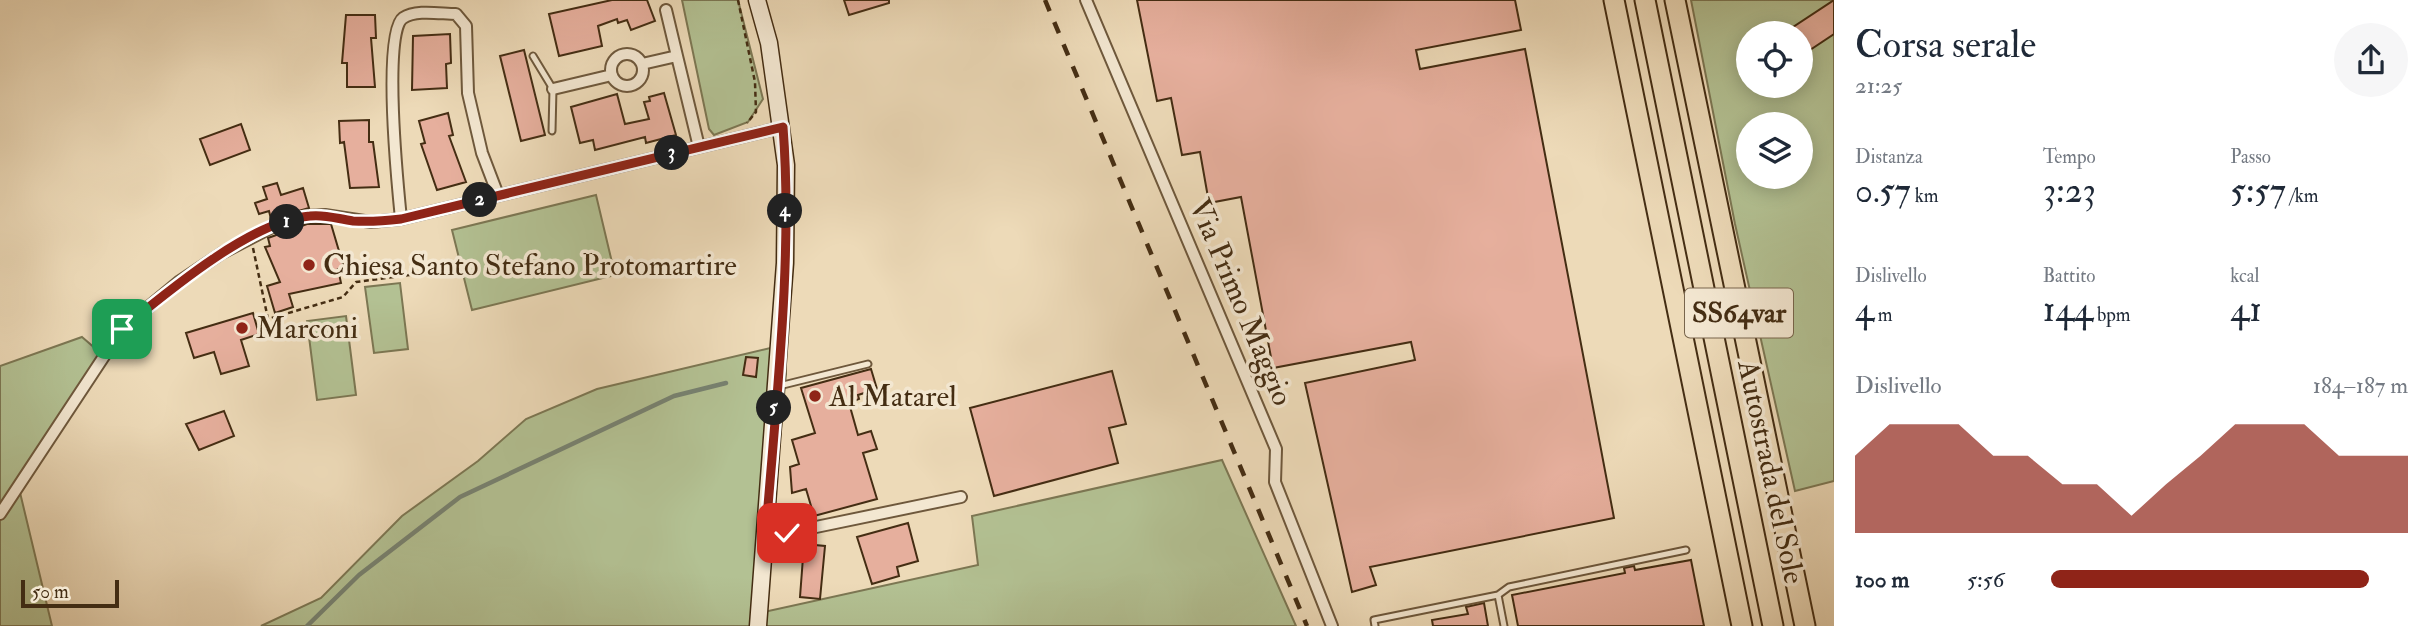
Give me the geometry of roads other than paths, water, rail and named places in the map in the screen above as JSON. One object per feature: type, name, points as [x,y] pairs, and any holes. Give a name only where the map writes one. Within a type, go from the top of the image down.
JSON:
[{"type":"highway","name":"Autostrada del Sole","points":[[1614,0],[1742,626]]},
{"type":"highway","name":"Autostrada del Sole","points":[[1645,0],[1773,626]]},
{"type":"highway","name":"SS64var","points":[[1675,0],[1805,626]]},
{"type":"main road","points":[[757,0],[769,43],[783,127],[786,165],[785,263],[758,626]]},
{"type":"street","name":"Via Primo Maggio","points":[[1086,0],[1276,449],[1275,482],[1332,626]]},
{"type":"street","points":[[666,10],[699,147]]},
{"type":"street","points":[[401,219],[392,104],[395,28],[405,16],[413,14],[456,14],[466,26],[468,93],[482,153],[498,195]]},
{"type":"street","points":[[625,54],[632,55],[642,64],[641,78],[629,86],[615,81],[611,75],[614,61],[625,54]]},
{"type":"street","points":[[642,64],[677,57]]},
{"type":"street","points":[[553,89],[611,75]]},
{"type":"street","points":[[0,514],[122,329],[180,281],[276,225],[306,216],[325,215],[371,222],[401,219],[783,127]]},
{"type":"street","points":[[766,531],[787,533],[961,497]]},
{"type":"lane","points":[[533,56],[553,89],[552,131]]},
{"type":"lane","points":[[776,387],[868,364]]},
{"type":"lane","points":[[1375,626],[1374,620],[1497,595],[1509,587],[1686,550]]},
{"type":"lane","points":[[1497,595],[1504,626]]},
{"type":"waterway","points":[[307,626],[359,575],[460,497],[674,396],[726,383]]},
{"type":"railway","points":[[1045,0],[1307,626]]},
{"type":"place","name":"Chiesa Santo Stefano Protomartire","points":[[309,265]]},
{"type":"place","name":"Marconi","points":[[242,328]]},
{"type":"place","name":"Al Matarel","points":[[815,396]]}]
